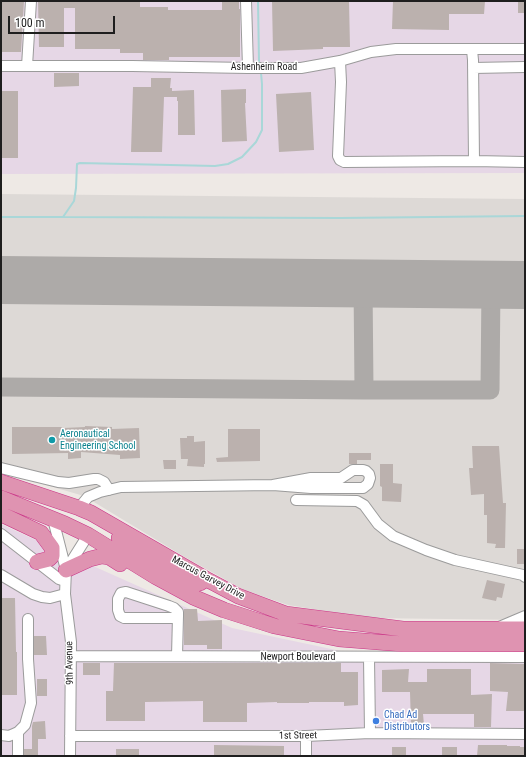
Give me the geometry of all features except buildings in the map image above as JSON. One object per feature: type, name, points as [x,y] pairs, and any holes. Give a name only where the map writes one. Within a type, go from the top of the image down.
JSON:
[{"type":"highway","name":"Marcus Garvey Drive","points":[[1,482],[85,510],[238,596],[286,614],[403,629],[525,629]]},
{"type":"highway","name":"Marcus Garvey Drive","points":[[1,498],[88,535],[156,577],[193,597],[224,610],[274,626],[339,639],[403,644],[525,644]]},
{"type":"highway","points":[[1,514],[41,533],[52,548],[52,556],[49,559],[37,562]]},
{"type":"highway","points":[[88,535],[100,527],[104,527],[141,554],[194,584],[200,583],[206,579]]},
{"type":"highway","points":[[66,575],[90,559],[102,556],[109,557],[144,580],[169,593],[188,600],[193,597]]},
{"type":"street","points":[[27,66],[31,1]]},
{"type":"street","points":[[246,1],[248,68]]},
{"type":"street","name":"Ashenheim Road","points":[[1,66],[301,68],[340,61],[371,52],[396,50],[525,50]]},
{"type":"street","points":[[472,50],[474,161]]},
{"type":"street","points":[[340,61],[341,82],[338,156],[340,160],[344,162],[525,162]]},
{"type":"street","points":[[473,68],[525,67]]},
{"type":"street","points":[[1,468],[58,482],[69,483],[94,478],[104,482],[104,491]]},
{"type":"street","points":[[85,510],[88,498],[104,491],[122,487],[273,486],[363,488],[368,484],[370,476],[363,470],[353,470],[341,478],[311,478],[273,486]]},
{"type":"street","points":[[331,500],[332,488]]},
{"type":"street","points":[[296,500],[360,502],[367,508],[378,524],[393,536],[455,560],[523,575],[525,577]]},
{"type":"street","name":"9th Avenue","points":[[53,519],[66,575],[65,594],[71,642],[70,756]]},
{"type":"street","points":[[1,534],[59,579],[66,575],[88,535]]},
{"type":"street","points":[[1,575],[33,594],[42,597],[50,598],[65,594]]},
{"type":"street","points":[[177,656],[178,616],[178,612],[174,608],[126,592],[121,593],[118,599],[118,610],[120,616],[124,618],[174,618],[178,616]]},
{"type":"street","points":[[494,629],[525,616]]},
{"type":"street","points":[[1,735],[9,736],[18,732],[25,725],[32,703],[28,659],[28,619]]},
{"type":"street","name":"Newport Boulevard","points":[[70,656],[525,657]]},
{"type":"street","points":[[368,657],[370,733]]},
{"type":"street","points":[[18,732],[18,756]]},
{"type":"street","name":"1st Street","points":[[70,736],[306,736],[370,733],[525,734]]},
{"type":"street","points":[[306,736],[306,756]]},
{"type":"shaded area","points":[[1,1],[525,1],[525,173],[1,174]]},
{"type":"shaded area","points":[[1,194],[525,199],[525,620],[368,618],[288,605],[244,590],[183,556],[84,496],[1,472]]},
{"type":"shaded area","points":[[1,524],[232,628],[369,657],[525,657],[525,756],[1,756]]},
{"type":"waterway","points":[[258,1],[259,62]]},
{"type":"waterway","points":[[1,217],[63,217],[74,201],[77,164],[80,163],[215,166],[228,164],[242,157],[256,142],[262,130],[261,73]]},
{"type":"waterway","points":[[63,217],[340,218],[525,216]]},
{"type":"taxiway","points":[[363,283],[364,390]]},
{"type":"taxiway","points":[[1,387],[490,390],[491,284]]},
{"type":"runway","points":[[1,280],[525,285]]},
{"type":"place","name":"Aeronautical Engineering School","points":[[52,440]]},
{"type":"place","name":"Chad Ad Distributors","points":[[376,721]]}]
